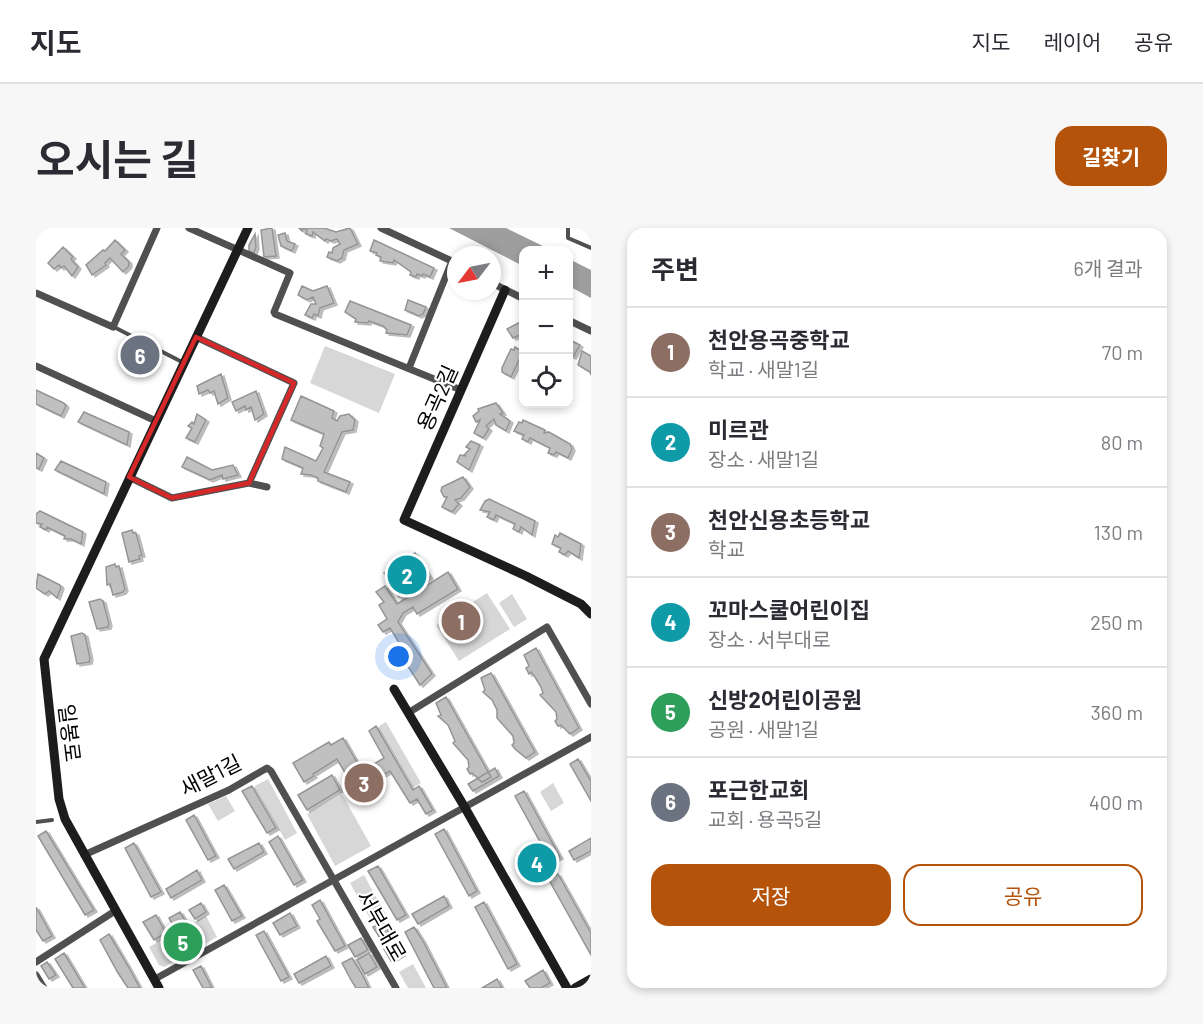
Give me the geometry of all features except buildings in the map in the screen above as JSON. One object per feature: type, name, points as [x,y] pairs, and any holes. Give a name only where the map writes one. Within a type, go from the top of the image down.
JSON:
[{"type":"street","points":[[36,293],[113,327],[157,228]]},
{"type":"street","points":[[189,228],[290,273],[275,314],[461,390]]},
{"type":"street","name":"일봉로","points":[[157,984],[65,819],[59,800],[44,659],[248,228]]},
{"type":"street","points":[[381,228],[447,259]]},
{"type":"street","points":[[409,368],[447,278]]},
{"type":"street","points":[[501,288],[519,297]]},
{"type":"street","name":"용곡2길","points":[[505,290],[404,520],[526,576],[580,604],[591,614]]},
{"type":"street","points":[[573,322],[591,331]]},
{"type":"street","points":[[196,337],[294,383],[249,483]]},
{"type":"street","points":[[36,366],[156,421]]},
{"type":"street","points":[[129,477],[172,498],[249,483],[267,487]]},
{"type":"street","points":[[408,713],[547,627],[591,704]]},
{"type":"street","points":[[394,689],[464,806],[567,988]]},
{"type":"street","points":[[157,984],[464,806],[591,737]]},
{"type":"street","name":"새말1길","points":[[84,855],[229,790],[267,768],[271,771],[335,881]]},
{"type":"street","name":"서부대로","points":[[335,881],[396,988]]},
{"type":"street","points":[[36,962],[115,910]]},
{"type":"street","points":[[36,975],[44,988]]},
{"type":"street","points":[[575,988],[591,979]]},
{"type":"lane","points":[[568,228],[568,237],[591,248]]},
{"type":"lane","points":[[113,327],[183,363]]},
{"type":"lane","points":[[36,822],[52,820]]},
{"type":"highlighted area","points":[[196,337],[294,383],[249,483],[172,498],[129,477]]},
{"type":"shaded area","points":[[449,228],[506,228],[543,246],[519,246],[519,264],[501,255],[501,246],[484,246]]},
{"type":"shaded area","points":[[573,261],[591,270],[591,298],[573,288]]},
{"type":"shaded area","points":[[325,346],[395,374],[379,413],[310,383]]},
{"type":"shaded area","points":[[487,593],[510,629],[459,661],[436,625]]},
{"type":"shaded area","points":[[512,594],[527,619],[514,627],[499,603]]},
{"type":"shaded area","points":[[386,722],[421,783],[414,787],[379,726]]},
{"type":"shaded area","points":[[268,779],[297,833],[285,840],[255,786]]},
{"type":"shaded area","points":[[553,783],[564,803],[551,811],[540,792]]},
{"type":"shaded area","points":[[342,794],[371,846],[335,866],[307,814]]},
{"type":"shaded area","points":[[226,796],[235,811],[218,821],[208,804]]},
{"type":"shaded area","points":[[364,875],[386,915],[372,922],[350,883]]},
{"type":"shaded area","points":[[206,916],[217,937],[164,967],[159,965],[149,947]]},
{"type":"shaded area","points":[[413,964],[426,988],[408,988],[399,972]]},
{"type":"place","name":"포근한교회","points":[[140,355]]},
{"type":"place","name":"미르관","points":[[407,575]]},
{"type":"place","name":"천안용곡중학교","points":[[461,621]]},
{"type":"place","name":"천안신용초등학교","points":[[364,783]]},
{"type":"place","name":"꼬마스쿨어린이집","points":[[537,863]]},
{"type":"place","name":"신방2어린이공원","points":[[183,942]]}]
